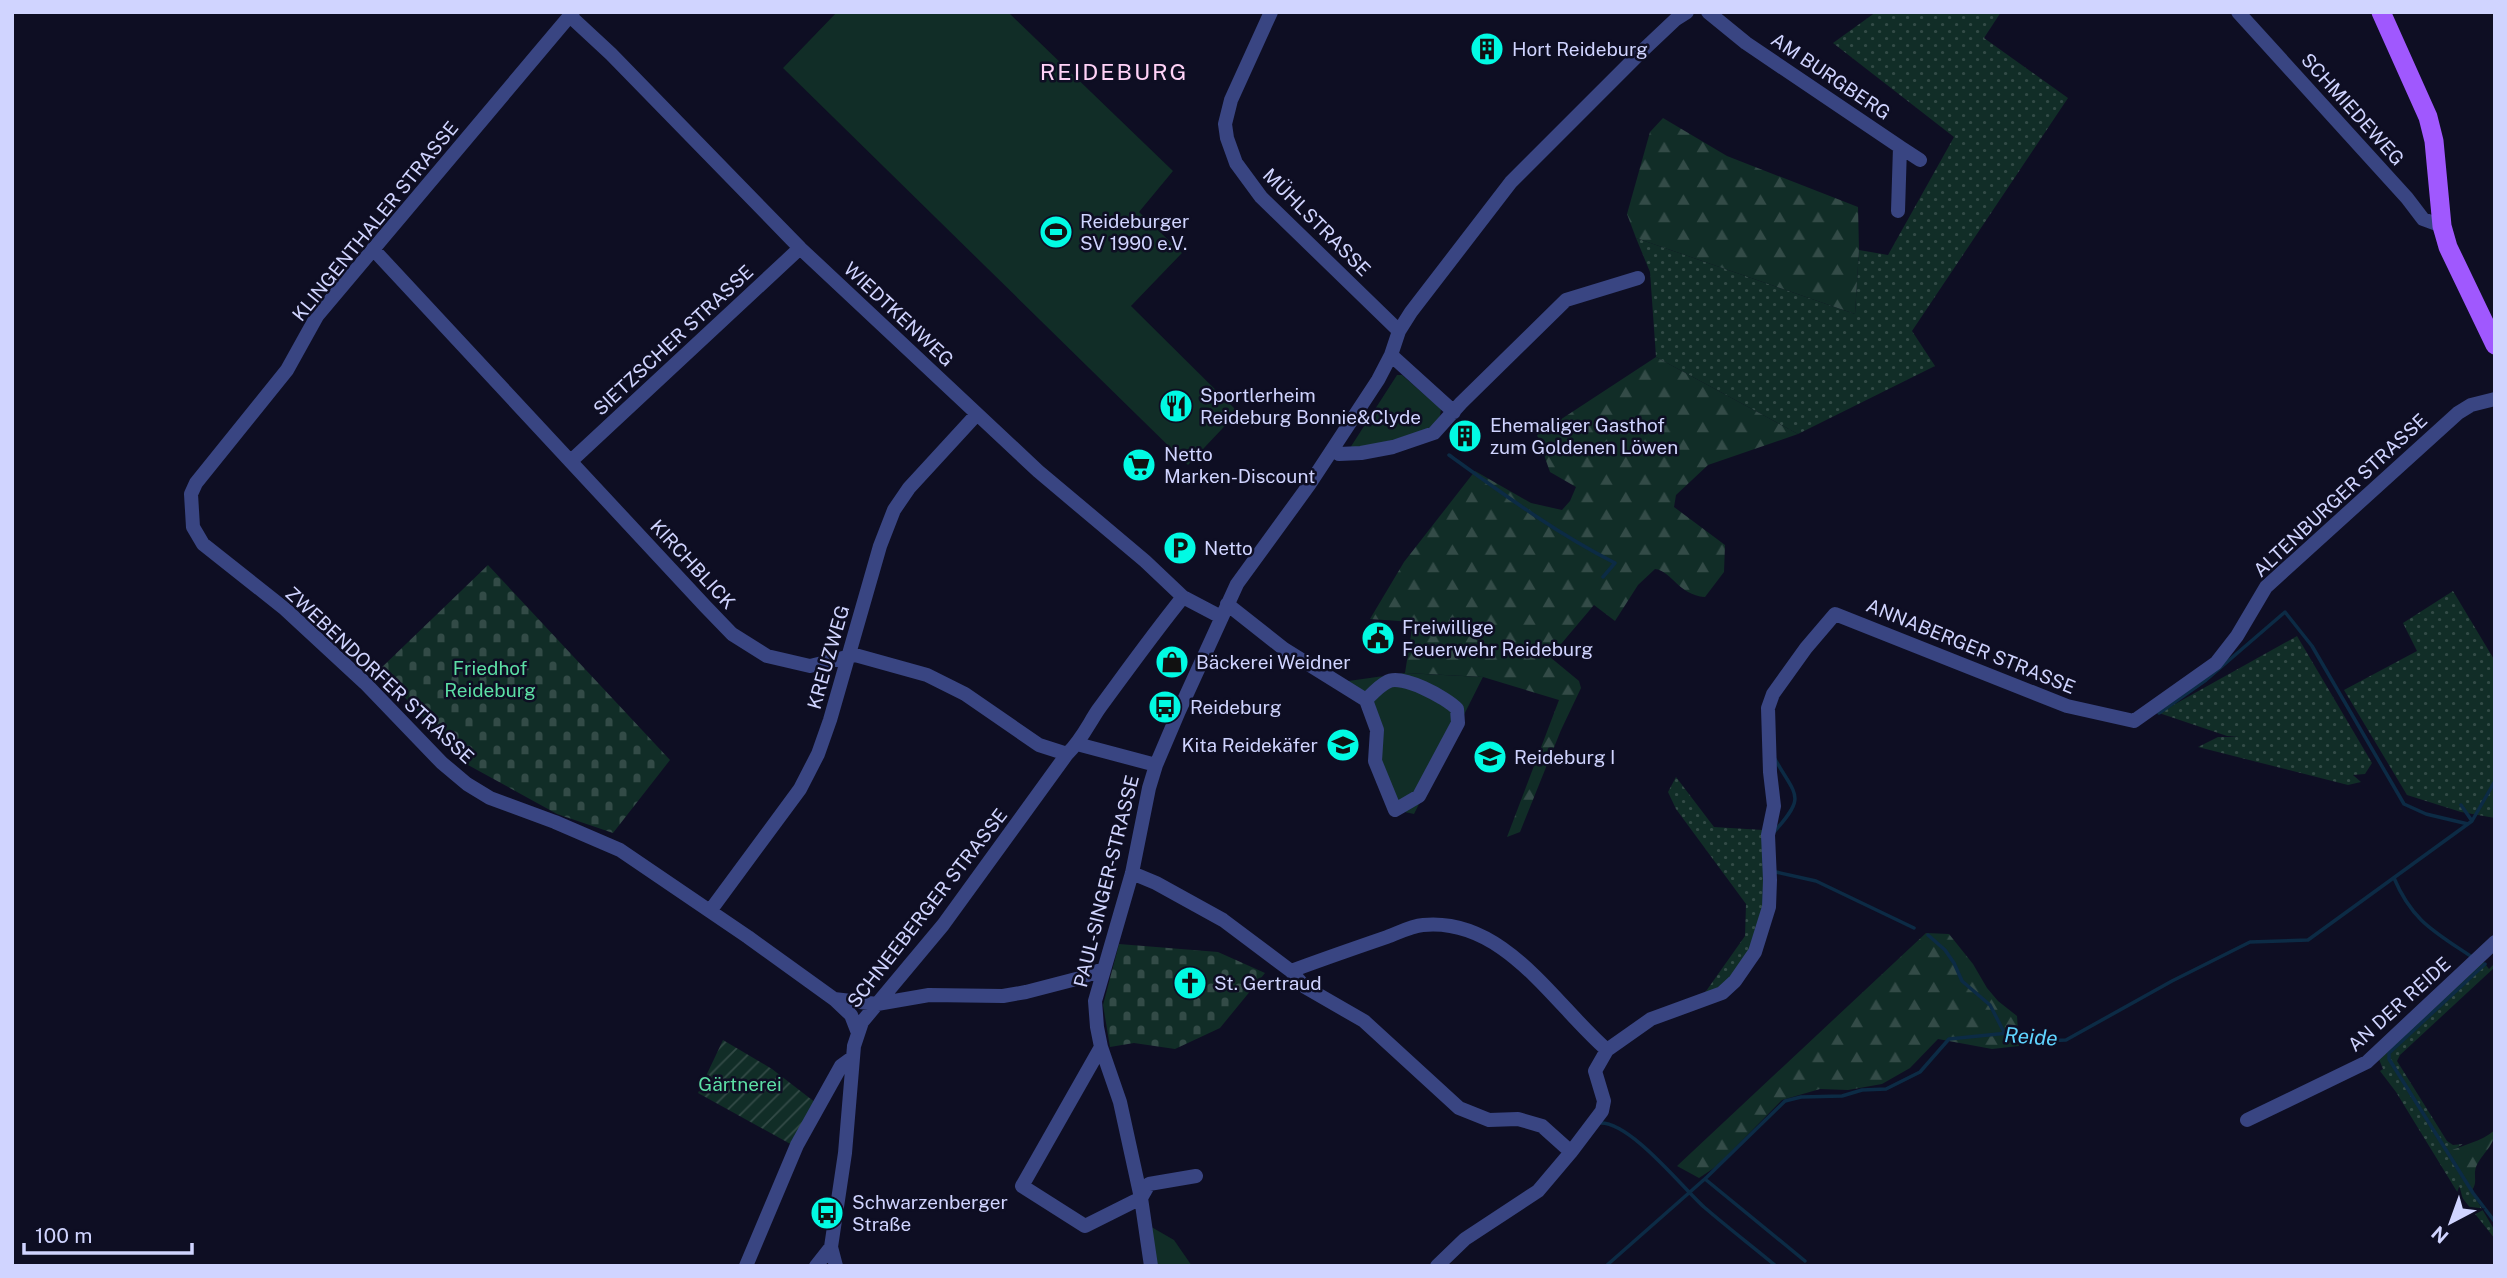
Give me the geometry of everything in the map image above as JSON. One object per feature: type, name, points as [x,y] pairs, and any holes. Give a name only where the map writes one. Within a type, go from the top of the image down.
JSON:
[{"type":"main road","points":[[2381,12],[2428,117],[2434,141],[2442,226],[2448,247],[2495,345]]},
{"type":"street","name":"MÜHLSTRASSE","points":[[1271,12],[1226,112],[1227,138],[1231,152],[1261,197],[1399,331]]},
{"type":"street","name":"PAUL-SINGER-STRASSE","points":[[1151,1266],[1141,1198],[1120,1102],[1101,1047],[1096,1001],[1132,873],[1156,765],[1224,611],[1242,577],[1333,449],[1378,380],[1391,355],[1399,331],[1411,312],[1511,182],[1640,53],[1687,12]]},
{"type":"street","name":"AM BURGBERG","points":[[1708,12],[1746,43],[1920,160]]},
{"type":"street","name":"SCHMIEDEWEG","points":[[2238,12],[2423,219],[2442,226]]},
{"type":"street","name":"WIEDTKENWEG","points":[[572,14],[800,248],[1038,471],[1145,561],[1183,597],[1224,611]]},
{"type":"street","name":"KLINGENTHALER STRASSE","points":[[191,494],[212,461],[287,370],[317,316],[572,14]]},
{"type":"street","points":[[1898,211],[1900,147]]},
{"type":"street","name":"SIETZSCHER STRASSE","points":[[571,461],[800,248]]},
{"type":"street","name":"KIRCHBLICK","points":[[373,250],[732,634],[767,656],[810,666],[850,655],[906,668],[946,683],[1032,741],[1052,751],[1072,749]]},
{"type":"street","points":[[1333,449],[1339,454],[1361,453],[1418,440],[1434,433],[1566,300],[1638,278]]},
{"type":"street","points":[[1391,355],[1454,412]]},
{"type":"street","name":"ALTENBURGER STRASSE","points":[[2134,721],[2216,663],[2237,636],[2266,587],[2458,413],[2471,405],[2495,399]]},
{"type":"street","name":"KREUZWEG","points":[[710,911],[806,778],[830,720],[880,546],[894,510],[909,488],[977,414]]},
{"type":"street","name":"ZWEBENDORFER STRASSE","points":[[191,494],[193,527],[203,544],[285,609],[365,683],[442,764],[467,784],[501,803],[555,822],[620,850],[834,999],[850,1015],[858,1033]]},
{"type":"street","name":"SCHNEEBERGER STRASSE","points":[[746,1266],[797,1145],[841,1066],[852,1058],[862,1021],[943,925],[1183,597]]},
{"type":"street","points":[[1224,611],[1366,700],[1377,730],[1375,761],[1395,810],[1419,796],[1458,723],[1457,709],[1445,699],[1401,680],[1387,681],[1366,700]]},
{"type":"street","name":"ANNABERGER STRASSE","points":[[1595,1071],[1607,1050],[1651,1019],[1722,993],[1735,981],[1755,952],[1769,907],[1768,835],[1774,806],[1768,708],[1773,694],[1835,614],[2067,706],[2134,721]]},
{"type":"street","name":"PAUL-SINGER-STRASSE","points":[[1072,749],[1156,765]]},
{"type":"street","points":[[1132,873],[1156,883],[1223,920],[1291,971],[1305,987],[1372,1028],[1459,1108],[1489,1120],[1518,1119],[1542,1126],[1571,1152]]},
{"type":"street","points":[[1291,971],[1422,925],[1464,928],[1499,945],[1535,975],[1607,1050]]},
{"type":"street","name":"AN DER REIDE","points":[[2247,1120],[2367,1062],[2495,942]]},
{"type":"street","name":"ZWEBENDORFER STRASSE","points":[[834,999],[877,1004],[929,995],[1014,994],[1080,978],[1103,969]]},
{"type":"street","points":[[1437,1266],[1465,1238],[1538,1191],[1602,1111],[1604,1101],[1595,1071],[1592,1037]]},
{"type":"street","points":[[1101,1047],[1022,1185],[1085,1226],[1141,1198],[1149,1184],[1196,1176]]},
{"type":"street","points":[[836,1266],[831,1247],[845,1153],[852,1058]]},
{"type":"street","points":[[816,1266],[831,1247]]},
{"type":"green space","name":"Reideburger SV 1990 e.V.","points":[[837,12],[1008,12],[1173,171],[1139,212],[1182,253],[1131,306],[1238,412],[1188,465],[783,68]]},
{"type":"green space","points":[[1876,12],[2001,12],[1984,38],[2068,98],[1912,331],[1935,366],[1798,434],[1656,357],[1650,272],[1636,238],[1855,314],[1859,250],[1888,255],[1954,137],[1833,43]]},
{"type":"green space","points":[[1663,118],[1727,156],[1858,207],[1859,250],[1855,314],[1636,238],[1627,214],[1650,132]]},
{"type":"green space","points":[[1656,357],[1798,434],[1708,465],[1676,495],[1674,507],[1725,545],[1724,572],[1705,597],[1688,592],[1666,574],[1655,569],[1638,585],[1615,621],[1594,605],[1550,657],[1579,681],[1581,688],[1520,832],[1507,837],[1559,700],[1483,677],[1405,673],[1413,622],[1370,619],[1404,562],[1475,471],[1531,503],[1562,510],[1570,501],[1576,487],[1550,472],[1537,435]]},
{"type":"green space","points":[[1397,375],[1402,375],[1441,409],[1440,416],[1429,431],[1348,451]]},
{"type":"green space","name":"Friedhof Reideburg","points":[[488,565],[670,760],[613,833],[557,814],[468,765],[379,670]]},
{"type":"green space","points":[[2453,591],[2495,661],[2495,818],[2461,812],[2407,795],[2344,690],[2417,651],[2403,623]]},
{"type":"green space","points":[[2297,636],[2372,763],[2365,774],[2353,775],[2361,782],[2348,785],[2198,747],[2218,737],[2239,737],[2227,736],[2159,713]]},
{"type":"green space","points":[[1405,673],[1483,677],[1414,814],[1395,810],[1375,761],[1375,704],[1341,682]]},
{"type":"green space","points":[[1676,777],[1714,827],[1763,830],[1766,900],[1758,933],[1745,960],[1736,971],[1726,982],[1704,994],[1745,936],[1746,904],[1676,809],[1668,792]]},
{"type":"green space","points":[[1926,933],[1949,934],[1973,964],[1987,988],[2017,1016],[2019,1046],[1992,1049],[1938,1039],[1910,1068],[1882,1084],[1848,1090],[1820,1089],[1782,1100],[1717,1166],[1699,1178],[1677,1166]]},
{"type":"green space","points":[[1119,944],[1218,952],[1265,973],[1220,1028],[1175,1049],[1134,1043],[1110,1047],[1103,1005]]},
{"type":"green space","points":[[2483,961],[2489,969],[2495,963],[2495,967],[2400,1055],[2397,1061],[2447,1141],[2453,1145],[2463,1144],[2449,1153],[2495,1231],[2495,1239],[2456,1190],[2396,1092],[2380,1071],[2383,1069],[2378,1057]]},
{"type":"green space","name":"Gärtnerei","points":[[723,1040],[772,1069],[816,1103],[794,1146],[698,1093]]},
{"type":"green space","points":[[2495,1130],[2493,1141],[2476,1167],[2472,1190],[2448,1152]]},
{"type":"green space","points":[[1148,1225],[1174,1240],[1192,1266],[1156,1266]]},
{"type":"waterway","points":[[1449,455],[1551,526],[1615,563],[1603,577]]},
{"type":"waterway","points":[[2159,713],[2206,680],[2285,612],[2312,646],[2404,804],[2426,814],[2468,824]]},
{"type":"waterway","points":[[1774,832],[1791,810],[1795,796],[1775,759]]},
{"type":"waterway","name":"Reide","points":[[1606,1266],[1707,1177],[1785,1101],[1886,1089],[1920,1072],[1949,1039],[2018,1032],[2044,1041],[2066,1040],[2172,981],[2250,942],[2308,940],[2472,821],[2495,781]]},
{"type":"waterway","points":[[2461,805],[2472,821]]},
{"type":"waterway","points":[[1776,872],[1816,881],[1914,928]]},
{"type":"waterway","points":[[2394,878],[2417,915],[2472,957]]},
{"type":"waterway","points":[[1928,935],[1945,950],[1962,981],[1990,1005],[2004,1032]]},
{"type":"waterway","points":[[2485,964],[2389,1053],[2389,1059],[2473,1193],[2495,1222]]},
{"type":"waterway","name":"Reide","points":[[1601,1123],[1627,1133],[1641,1144],[1704,1207],[1776,1266]]},
{"type":"waterway","points":[[1705,1179],[1805,1261]]},
{"type":"place","name":"Hort Reideburg","points":[[1487,49]]},
{"type":"place","name":"Reideburger SV 1990 e.V.","points":[[1056,232]]},
{"type":"place","name":"Sportlerheim Reideburg Bonnie&Clyde","points":[[1176,406]]},
{"type":"place","name":"Ehemaliger Gasthof zum Goldenen Löwen","points":[[1465,436]]},
{"type":"place","name":"Netto Marken-Discount","points":[[1139,465]]},
{"type":"place","name":"Netto","points":[[1180,548]]},
{"type":"place","name":"Freiwillige Feuerwehr Reideburg","points":[[1378,638]]},
{"type":"place","name":"Bäckerei Weidner","points":[[1172,662]]},
{"type":"place","name":"Reideburg","points":[[1165,707]]},
{"type":"place","name":"Kita Reidekäfer","points":[[1343,745]]},
{"type":"place","name":"Reideburg I","points":[[1490,757]]},
{"type":"place","name":"St. Gertraud","points":[[1190,983]]},
{"type":"place","name":"Schwarzenberger Straße","points":[[827,1213]]},
{"type":"district","name":"REIDEBURG","points":[[1114,72]]}]
